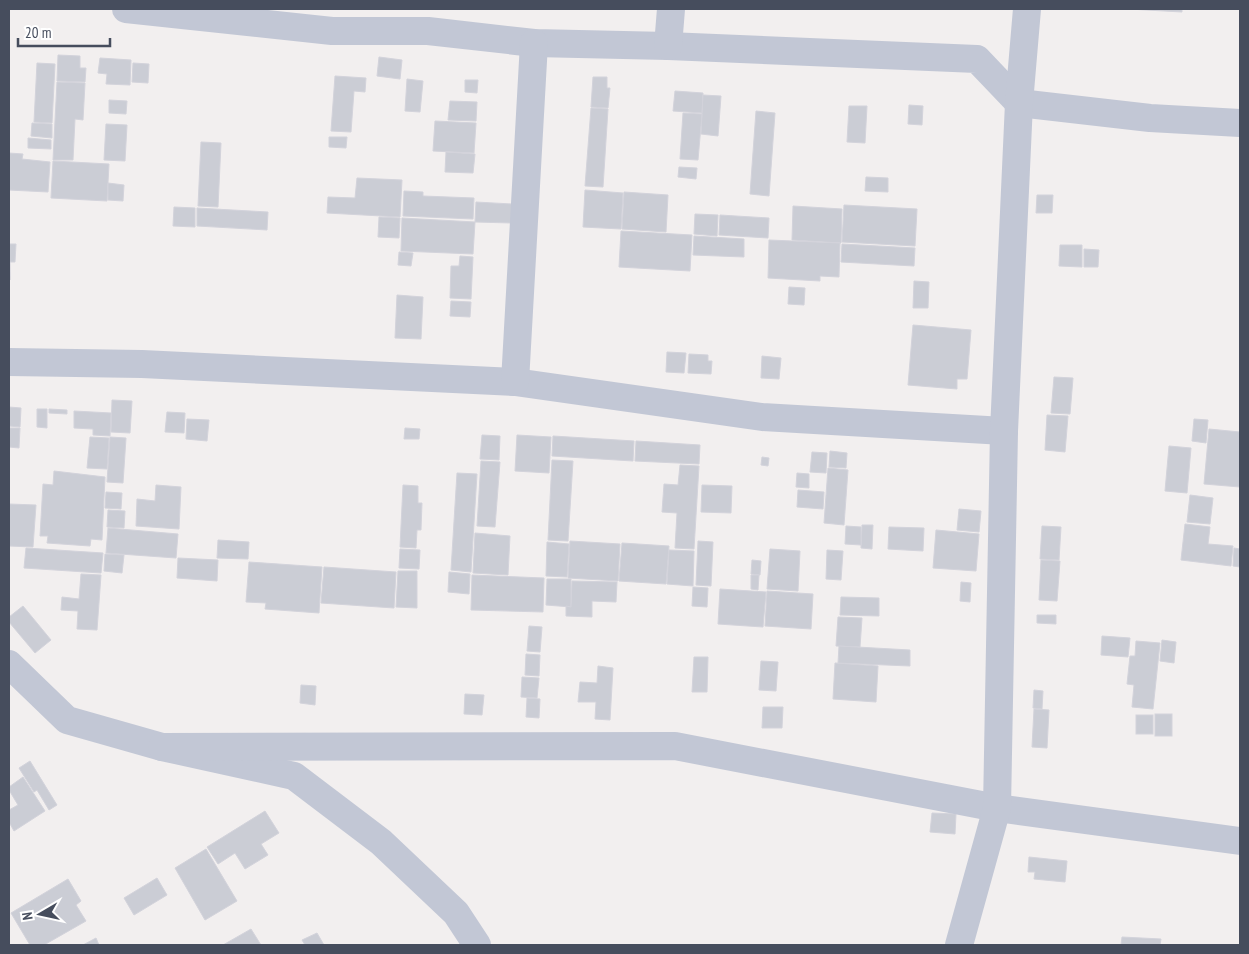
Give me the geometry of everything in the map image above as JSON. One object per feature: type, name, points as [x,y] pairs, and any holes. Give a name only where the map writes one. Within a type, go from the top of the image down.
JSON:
[{"type":"street","points":[[126,9],[333,20],[534,43],[668,46],[977,60],[1019,103],[1150,118],[1240,122]]},
{"type":"street","points":[[668,46],[671,9]]},
{"type":"street","points":[[959,945],[996,808],[1004,431],[1019,103],[1027,9]]},
{"type":"street","points":[[515,382],[534,43]]},
{"type":"street","points":[[9,362],[152,364],[515,382],[762,417],[1004,431]]},
{"type":"street","points":[[9,664],[67,720],[162,747],[294,776],[380,842],[456,913],[477,945]]},
{"type":"street","points":[[162,747],[675,746],[996,808],[1240,841]]},
{"type":"building","points":[[1129,9],[1182,9],[1182,12]]},
{"type":"building","points":[[58,55],[80,56],[80,68],[86,68],[85,82],[57,81]]},
{"type":"building","points":[[379,57],[402,60],[400,79],[377,76]]},
{"type":"building","points":[[100,58],[131,60],[130,85],[106,84],[107,74],[98,73]]},
{"type":"building","points":[[37,63],[55,64],[52,123],[34,122]]},
{"type":"building","points":[[133,63],[149,64],[148,83],[132,82]]},
{"type":"building","points":[[335,76],[366,78],[365,92],[354,91],[351,132],[331,131]]},
{"type":"building","points":[[593,77],[607,77],[607,88],[610,88],[608,108],[591,107]]},
{"type":"building","points":[[407,79],[423,81],[420,112],[405,111]]},
{"type":"building","points":[[465,80],[478,80],[477,93],[465,92]]},
{"type":"building","points":[[57,82],[85,83],[83,120],[75,119],[73,160],[53,160]]},
{"type":"building","points":[[675,91],[703,93],[702,113],[673,111]]},
{"type":"building","points":[[703,95],[721,96],[718,136],[701,134]]},
{"type":"building","points":[[109,100],[127,101],[126,114],[109,113]]},
{"type":"building","points":[[450,101],[477,102],[476,121],[448,120]]},
{"type":"building","points":[[909,105],[923,106],[922,125],[908,124]]},
{"type":"building","points":[[849,106],[867,106],[865,143],[847,142]]},
{"type":"building","points":[[591,108],[608,109],[603,187],[585,186]]},
{"type":"building","points":[[756,111],[775,113],[769,196],[750,194]]},
{"type":"building","points":[[683,113],[702,114],[698,160],[680,159]]},
{"type":"building","points":[[435,121],[476,123],[474,153],[433,151]]},
{"type":"building","points":[[32,123],[52,124],[52,138],[31,136]]},
{"type":"building","points":[[106,124],[127,125],[125,161],[104,160]]},
{"type":"building","points":[[329,137],[347,137],[346,148],[329,147]]},
{"type":"building","points":[[28,138],[51,140],[51,149],[28,148]]},
{"type":"building","points":[[201,142],[221,143],[218,207],[198,206]]},
{"type":"building","points":[[446,152],[475,154],[473,173],[445,172]]},
{"type":"building","points":[[9,153],[23,154],[22,159],[50,162],[48,192],[9,190]]},
{"type":"building","points":[[53,161],[109,164],[107,201],[51,198]]},
{"type":"building","points":[[679,167],[697,168],[696,179],[678,177]]},
{"type":"building","points":[[866,177],[888,178],[888,192],[865,191]]},
{"type":"building","points":[[357,178],[402,180],[400,217],[327,213],[328,197],[355,198]]},
{"type":"building","points":[[108,183],[124,185],[123,201],[108,200]]},
{"type":"building","points":[[585,190],[623,193],[621,229],[583,227]]},
{"type":"building","points":[[404,191],[423,192],[423,196],[474,198],[473,219],[403,216]]},
{"type":"building","points":[[624,192],[668,195],[666,232],[622,229]]},
{"type":"building","points":[[1037,195],[1053,195],[1052,213],[1036,213]]},
{"type":"building","points":[[476,202],[512,204],[511,223],[475,222]]},
{"type":"building","points":[[844,205],[917,209],[915,246],[842,242]]},
{"type":"building","points":[[793,206],[842,209],[841,243],[792,240]]},
{"type":"building","points":[[174,207],[195,208],[195,227],[173,226]]},
{"type":"building","points":[[197,208],[268,212],[267,230],[197,226]]},
{"type":"building","points":[[695,214],[718,215],[717,236],[694,234]]},
{"type":"building","points":[[720,215],[769,218],[768,238],[719,235]]},
{"type":"building","points":[[379,217],[400,218],[399,238],[378,237]]},
{"type":"building","points":[[402,218],[475,222],[473,254],[401,251]]},
{"type":"building","points":[[621,231],[692,235],[690,271],[619,267]]},
{"type":"building","points":[[694,236],[744,239],[744,257],[693,255]]},
{"type":"building","points":[[769,240],[840,243],[839,277],[820,276],[820,281],[768,278]]},
{"type":"building","points":[[9,244],[16,244],[15,262],[10,262],[10,280]]},
{"type":"building","points":[[842,244],[915,248],[914,266],[841,262]]},
{"type":"building","points":[[1060,245],[1082,245],[1082,267],[1059,266]]},
{"type":"building","points":[[1084,249],[1099,250],[1098,267],[1084,267]]},
{"type":"building","points":[[399,252],[413,253],[411,266],[398,265]]},
{"type":"building","points":[[460,256],[473,257],[471,299],[450,298],[451,266],[459,266]]},
{"type":"building","points":[[914,281],[929,282],[928,308],[913,308]]},
{"type":"building","points":[[789,287],[805,288],[804,305],[788,304]]},
{"type":"building","points":[[397,295],[423,297],[421,339],[395,338]]},
{"type":"building","points":[[451,301],[471,302],[470,317],[450,316]]},
{"type":"building","points":[[913,325],[971,330],[967,379],[957,379],[957,389],[908,385]]},
{"type":"building","points":[[667,352],[686,353],[684,373],[666,372]]},
{"type":"building","points":[[689,354],[708,355],[708,361],[712,361],[711,374],[688,373]]},
{"type":"building","points":[[762,356],[781,358],[779,379],[761,378]]},
{"type":"building","points":[[1054,377],[1073,378],[1070,414],[1051,413]]},
{"type":"building","points":[[112,400],[132,401],[130,433],[111,432]]},
{"type":"building","points":[[9,407],[21,408],[20,427],[9,426]]},
{"type":"building","points":[[37,409],[47,409],[47,428],[37,427]]},
{"type":"building","points":[[49,409],[67,410],[67,414],[49,413]]},
{"type":"building","points":[[74,411],[111,413],[110,436],[93,435],[93,429],[74,428]]},
{"type":"building","points":[[167,412],[185,413],[184,433],[165,432]]},
{"type":"building","points":[[1047,415],[1068,416],[1065,452],[1045,450]]},
{"type":"building","points":[[187,419],[209,420],[207,441],[186,439]]},
{"type":"building","points":[[1194,419],[1208,420],[1206,443],[1192,441]]},
{"type":"building","points":[[9,428],[20,428],[19,448],[9,447]]},
{"type":"building","points":[[405,428],[420,429],[419,439],[404,439]]},
{"type":"building","points":[[1209,429],[1240,432],[1240,487],[1204,484]]},
{"type":"building","points":[[482,435],[500,436],[499,460],[480,459]]},
{"type":"building","points":[[517,435],[551,437],[549,473],[515,471]]},
{"type":"building","points":[[553,436],[634,441],[633,461],[552,456]]},
{"type":"building","points":[[90,437],[109,438],[107,469],[87,468]]},
{"type":"building","points":[[110,437],[126,438],[123,483],[107,482]]},
{"type":"building","points":[[636,441],[700,445],[699,464],[635,461]]},
{"type":"building","points":[[1169,446],[1191,448],[1187,493],[1165,491]]},
{"type":"building","points":[[830,451],[847,453],[846,468],[829,467]]},
{"type":"building","points":[[812,452],[827,453],[826,473],[810,472]]},
{"type":"building","points":[[762,457],[769,458],[768,466],[761,465]]},
{"type":"building","points":[[552,460],[573,461],[568,541],[548,540]]},
{"type":"building","points":[[481,461],[500,462],[495,527],[477,526]]},
{"type":"building","points":[[680,465],[699,466],[694,549],[675,548],[677,513],[662,512],[664,484],[678,485]]},
{"type":"building","points":[[828,468],[848,470],[844,525],[824,523]]},
{"type":"building","points":[[54,471],[105,477],[102,540],[91,539],[90,546],[47,543],[48,536],[40,536],[43,484],[53,485]]},
{"type":"building","points":[[457,473],[477,474],[471,572],[451,570]]},
{"type":"building","points":[[797,473],[809,474],[809,488],[796,487]]},
{"type":"building","points":[[156,485],[181,487],[179,529],[136,526],[137,499],[155,501]]},
{"type":"building","points":[[403,485],[418,486],[418,503],[422,503],[421,530],[417,530],[416,548],[400,547]]},
{"type":"building","points":[[702,485],[732,486],[731,513],[701,512]]},
{"type":"building","points":[[798,490],[824,492],[823,509],[797,507]]},
{"type":"building","points":[[106,492],[122,493],[121,509],[105,508]]},
{"type":"building","points":[[1190,495],[1213,498],[1210,524],[1187,522]]},
{"type":"building","points":[[9,504],[36,505],[33,547],[9,546]]},
{"type":"building","points":[[959,509],[981,511],[979,532],[957,530]]},
{"type":"building","points":[[108,510],[125,511],[124,528],[107,527]]},
{"type":"building","points":[[1185,524],[1210,527],[1208,544],[1233,546],[1231,566],[1181,560]]},
{"type":"building","points":[[862,525],[873,525],[872,549],[861,548]]},
{"type":"building","points":[[846,526],[861,527],[861,545],[845,544]]},
{"type":"building","points":[[1042,526],[1061,527],[1059,560],[1040,559]]},
{"type":"building","points":[[889,527],[924,528],[923,551],[888,549]]},
{"type":"building","points":[[108,528],[178,534],[176,558],[106,553]]},
{"type":"building","points":[[936,530],[979,534],[976,571],[933,568]]},
{"type":"building","points":[[475,533],[510,536],[508,575],[473,573]]},
{"type":"building","points":[[218,540],[249,542],[248,559],[217,558]]},
{"type":"building","points":[[570,541],[620,544],[618,581],[568,578]]},
{"type":"building","points":[[698,541],[713,542],[711,586],[696,585]]},
{"type":"building","points":[[547,542],[569,544],[567,577],[546,576]]},
{"type":"building","points":[[622,543],[669,546],[666,584],[619,581]]},
{"type":"building","points":[[26,548],[103,553],[101,573],[24,568]]},
{"type":"building","points":[[1234,548],[1240,549],[1240,567],[1233,566]]},
{"type":"building","points":[[400,549],[420,550],[419,569],[399,568]]},
{"type":"building","points":[[770,549],[800,551],[798,591],[767,589]]},
{"type":"building","points":[[669,550],[694,551],[693,586],[667,584]]},
{"type":"building","points":[[827,550],[843,551],[841,580],[826,579]]},
{"type":"building","points":[[105,554],[124,555],[122,573],[104,571]]},
{"type":"building","points":[[178,558],[218,560],[217,581],[177,578]]},
{"type":"building","points":[[752,560],[761,561],[760,575],[751,574]]},
{"type":"building","points":[[1041,560],[1060,561],[1057,601],[1039,600]]},
{"type":"building","points":[[249,562],[322,567],[319,613],[265,609],[266,603],[246,602]]},
{"type":"building","points":[[324,567],[396,572],[394,608],[321,603]]},
{"type":"building","points":[[398,571],[417,571],[417,608],[396,607]]},
{"type":"building","points":[[449,572],[470,574],[469,594],[448,592]]},
{"type":"building","points":[[81,574],[101,575],[97,630],[77,629],[78,611],[61,610],[62,597],[79,599]]},
{"type":"building","points":[[472,575],[544,578],[543,612],[471,610]]},
{"type":"building","points":[[751,575],[759,575],[758,590],[751,589]]},
{"type":"building","points":[[547,579],[571,579],[571,607],[546,605]]},
{"type":"building","points":[[572,581],[617,582],[616,602],[592,601],[592,617],[566,616],[566,606],[571,607]]},
{"type":"building","points":[[961,582],[971,583],[970,602],[960,601]]},
{"type":"building","points":[[693,587],[708,588],[707,607],[692,606]]},
{"type":"building","points":[[720,589],[766,592],[763,627],[718,624]]},
{"type":"building","points":[[767,591],[813,594],[811,629],[765,626]]},
{"type":"building","points":[[841,597],[879,598],[879,616],[840,615]]},
{"type":"building","points":[[23,606],[51,640],[35,653],[9,622],[9,617]]},
{"type":"building","points":[[1037,615],[1056,615],[1056,624],[1037,623]]},
{"type":"building","points":[[838,617],[862,618],[860,647],[836,646]]},
{"type":"building","points":[[529,626],[542,627],[540,652],[527,651]]},
{"type":"building","points":[[1102,636],[1130,638],[1128,657],[1101,655]]},
{"type":"building","points":[[1162,640],[1176,642],[1174,663],[1160,661]]},
{"type":"building","points":[[1136,641],[1160,643],[1153,709],[1132,707],[1134,685],[1127,684],[1130,656],[1135,656]]},
{"type":"building","points":[[839,646],[910,650],[910,666],[838,663]]},
{"type":"building","points":[[526,654],[540,655],[539,676],[525,675]]},
{"type":"building","points":[[694,657],[708,657],[707,692],[692,692]]},
{"type":"building","points":[[761,661],[778,662],[776,691],[759,690]]},
{"type":"building","points":[[835,663],[878,666],[876,702],[833,699]]},
{"type":"building","points":[[598,666],[613,668],[610,720],[595,719],[596,702],[578,702],[580,682],[597,683]]},
{"type":"building","points":[[522,677],[539,678],[537,698],[521,697]]},
{"type":"building","points":[[301,685],[316,686],[315,705],[300,703]]},
{"type":"building","points":[[1034,690],[1043,691],[1042,709],[1033,708]]},
{"type":"building","points":[[465,694],[484,695],[482,715],[464,714]]},
{"type":"building","points":[[527,698],[540,699],[539,718],[526,717]]},
{"type":"building","points":[[763,707],[783,707],[782,728],[762,728]]},
{"type":"building","points":[[1034,709],[1049,710],[1047,748],[1032,747]]},
{"type":"building","points":[[1155,714],[1172,714],[1172,736],[1155,736]]},
{"type":"building","points":[[1136,715],[1153,715],[1153,734],[1136,734]]},
{"type":"building","points":[[30,761],[57,805],[49,810],[37,790],[34,792],[19,768]]},
{"type":"building","points":[[23,777],[45,811],[14,831],[9,822],[9,810],[18,805],[9,787]]},
{"type":"building","points":[[265,811],[279,833],[261,844],[268,855],[245,869],[235,853],[218,864],[207,847]]},
{"type":"building","points":[[932,813],[956,814],[955,834],[930,832]]},
{"type":"building","points":[[206,849],[237,901],[205,920],[175,868]]},
{"type":"building","points":[[1029,857],[1067,861],[1065,882],[1034,879],[1035,872],[1028,872]]},
{"type":"building","points":[[157,878],[167,895],[134,915],[124,898]]},
{"type":"building","points":[[68,879],[81,901],[76,905],[86,921],[44,945],[30,945],[11,913]]},
{"type":"building","points":[[251,929],[261,945],[223,945]]},
{"type":"building","points":[[317,933],[324,945],[305,945],[302,940]]},
{"type":"building","points":[[1122,937],[1161,939],[1160,945],[1121,945]]},
{"type":"building","points":[[96,938],[99,945],[83,945]]}]
